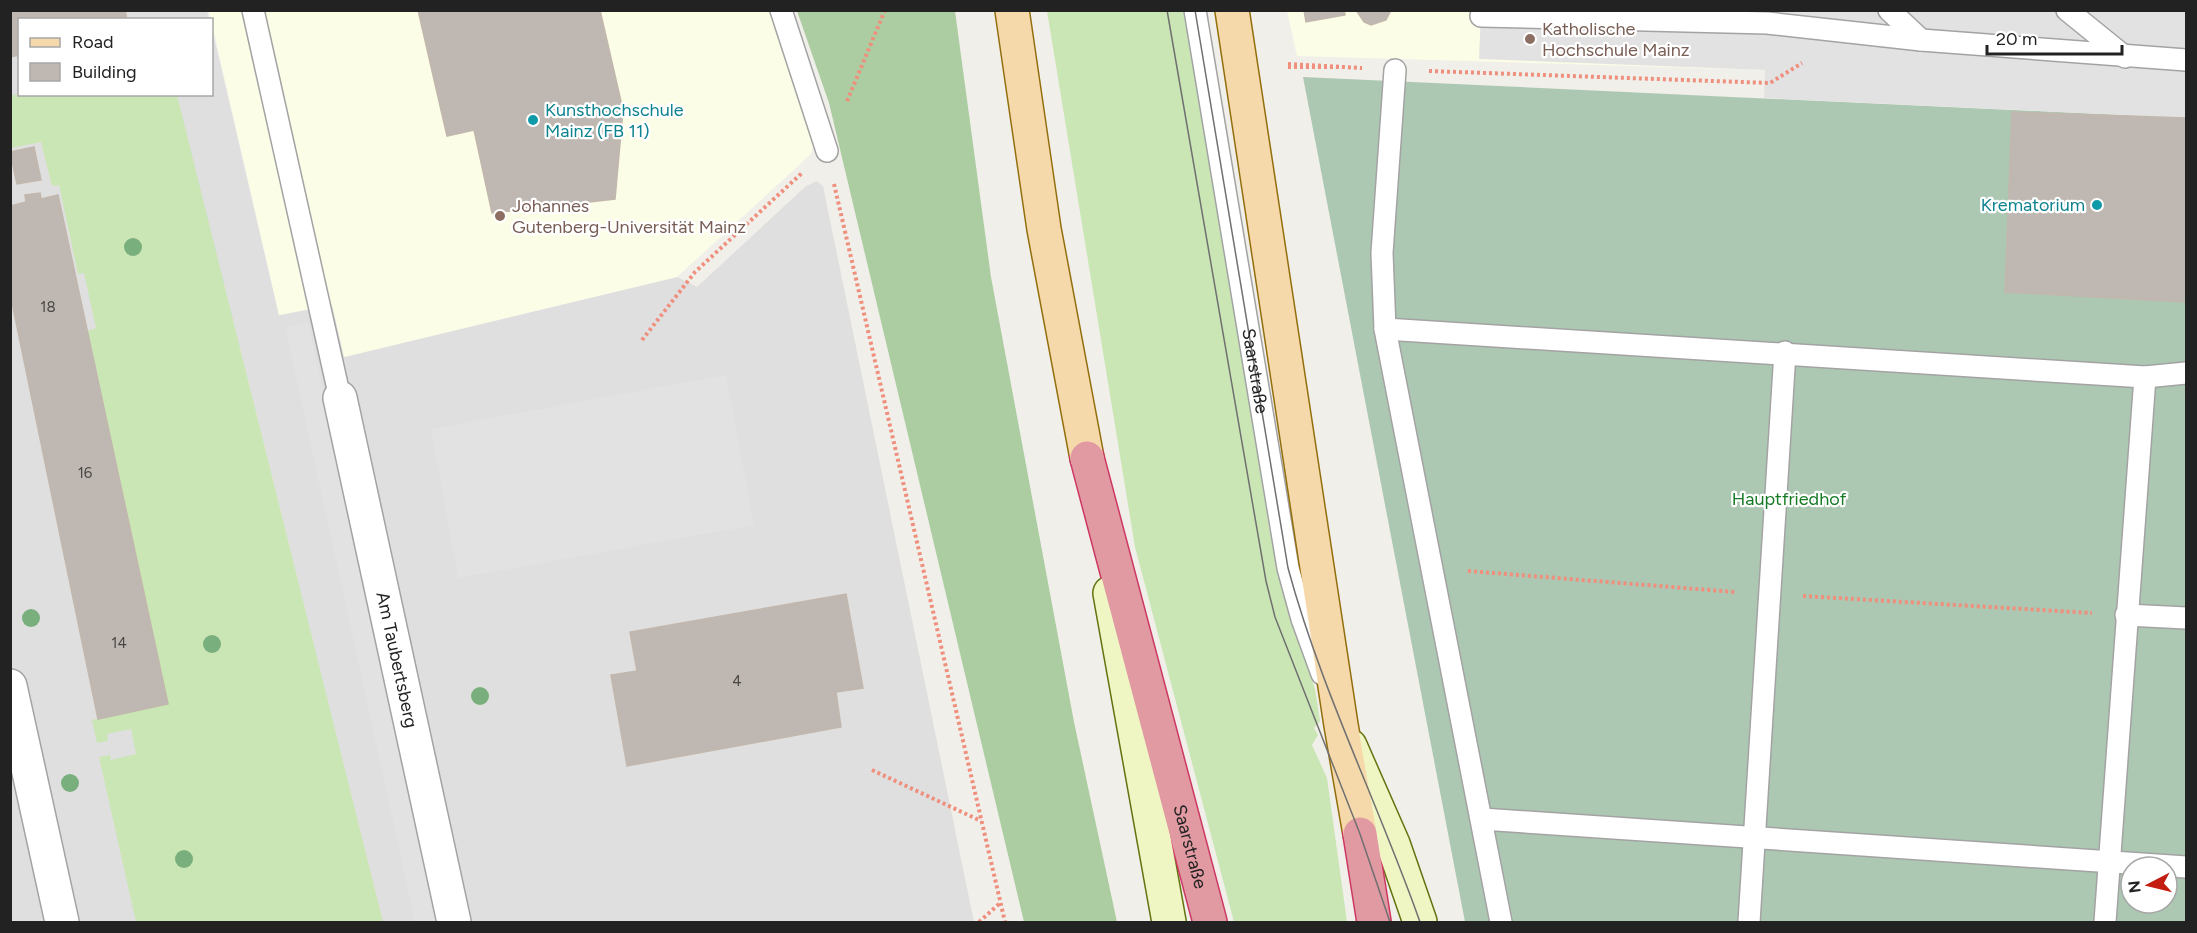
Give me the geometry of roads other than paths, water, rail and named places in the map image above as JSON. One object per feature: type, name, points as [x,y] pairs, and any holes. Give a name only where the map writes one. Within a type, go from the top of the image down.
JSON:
[{"type":"highway","name":"Saarstraße","points":[[1088,458],[1210,922]]},
{"type":"highway","name":"Saarstraße","points":[[1360,834],[1374,922]]},
{"type":"main road","name":"Saarstraße","points":[[1012,10],[1044,228],[1088,458],[1169,922]]},
{"type":"main road","name":"Saarstraße","points":[[1232,10],[1341,725],[1360,834]]},
{"type":"main road","name":"Saarstraße","points":[[1341,725],[1393,844],[1420,922]]},
{"type":"street","name":"Am Taubertsberg","points":[[340,398],[454,922]]},
{"type":"street","points":[[10,686],[62,922]]},
{"type":"lane","points":[[253,10],[340,398]]},
{"type":"lane","points":[[781,10],[826,151]]},
{"type":"lane","name":"Saarstraße","points":[[1195,10],[1288,568],[1302,619],[1341,725]]},
{"type":"lane","points":[[1889,10],[1921,40]]},
{"type":"lane","points":[[2067,10],[2125,57]]},
{"type":"lane","points":[[1481,16],[1767,23],[1921,40],[2187,60]]},
{"type":"lane","points":[[1395,70],[1382,253],[1386,329],[1501,922]]},
{"type":"lane","points":[[1386,329],[1785,352],[2145,377],[2187,373]]},
{"type":"lane","points":[[1749,922],[1785,352]]},
{"type":"lane","points":[[2105,922],[2145,377]]},
{"type":"lane","points":[[2126,615],[2187,618]]},
{"type":"lane","points":[[1482,819],[2187,867]]},
{"type":"tram line","points":[[1167,10],[1266,581],[1275,617],[1360,834],[1390,922]]},
{"type":"tram line","points":[[1195,10],[1288,568],[1301,613],[1333,702],[1420,922]]},
{"type":"place","name":"Katholische Hochschule Mainz","points":[[1530,39]]},
{"type":"place","name":"Kunsthochschule Mainz (FB 11)","points":[[533,120]]},
{"type":"place","name":"Krematorium","points":[[2097,205]]},
{"type":"place","name":"Johannes Gutenberg-Universität Mainz","points":[[500,216]]},
{"type":"park label","name":"Hauptfriedhof","points":[[1789,499]]}]
